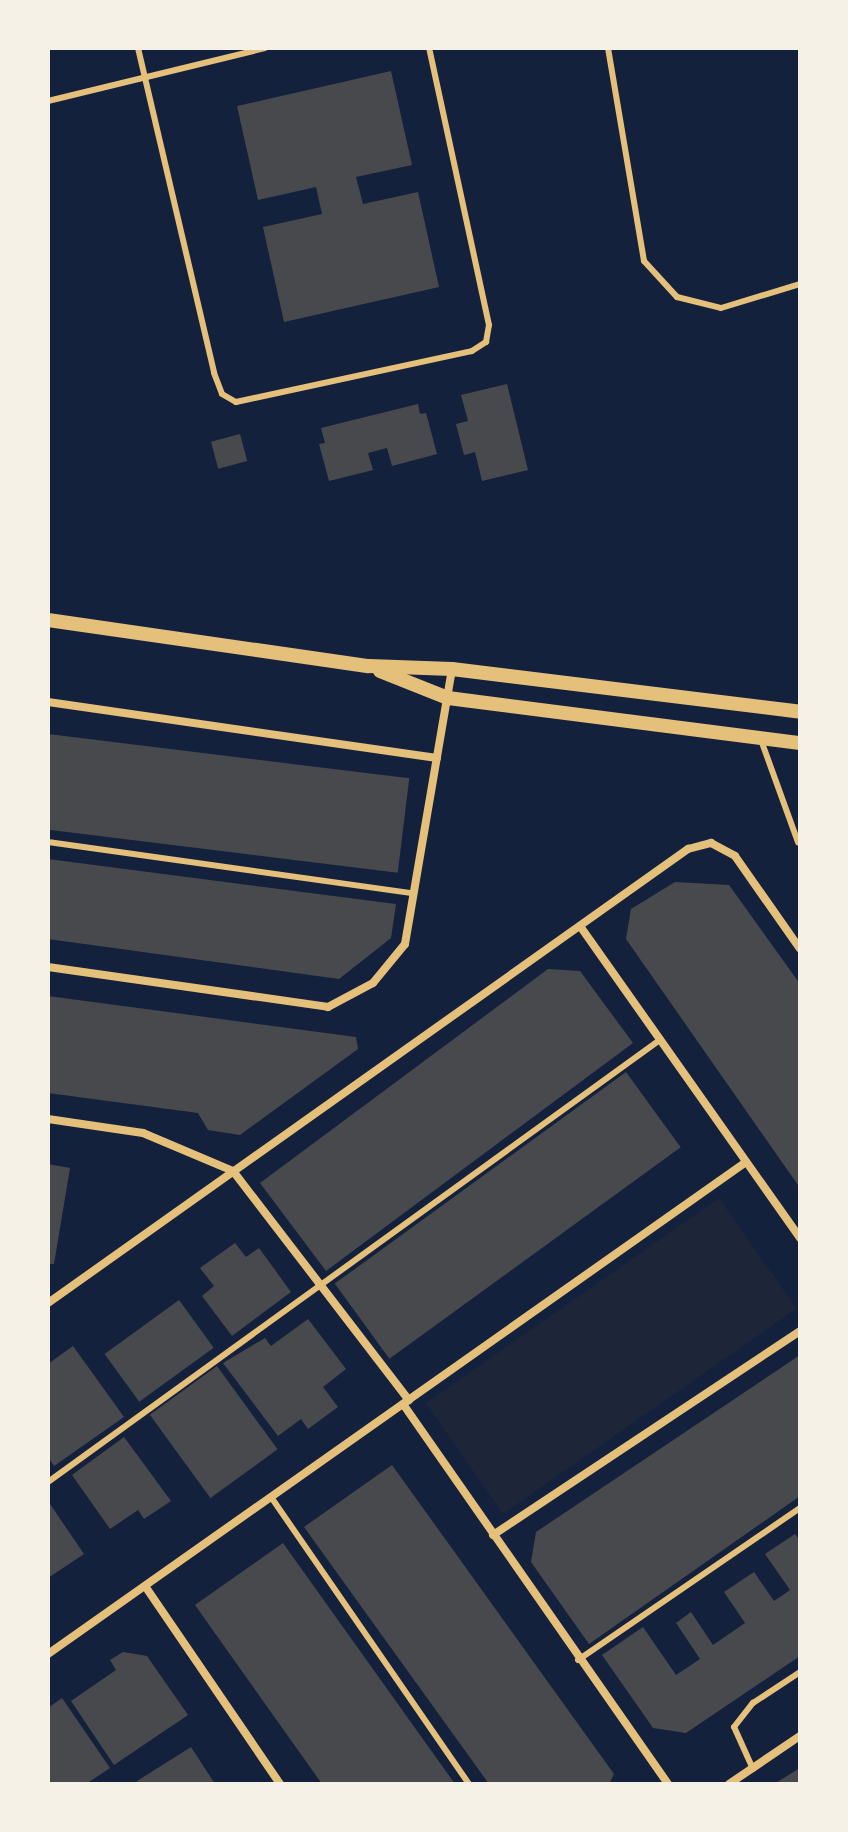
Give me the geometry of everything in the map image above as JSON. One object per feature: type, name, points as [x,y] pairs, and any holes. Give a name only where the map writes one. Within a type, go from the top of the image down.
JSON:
[{"type":"street","points":[[48,620],[369,666],[452,669],[800,712]]},
{"type":"street","points":[[369,666],[448,698],[800,743]]},
{"type":"street","points":[[48,967],[328,1007],[373,983],[405,944],[452,669]]},
{"type":"street","points":[[48,702],[437,758]]},
{"type":"street","points":[[48,1303],[688,849],[711,843],[735,856],[800,949]]},
{"type":"street","points":[[580,926],[798,1231]]},
{"type":"street","points":[[48,1119],[143,1133],[233,1171],[321,1284],[406,1402],[578,1660],[668,1784]]},
{"type":"street","points":[[48,1654],[746,1162]]},
{"type":"street","points":[[493,1535],[800,1331]]},
{"type":"street","points":[[145,1586],[280,1784]]},
{"type":"street","points":[[729,1784],[800,1736]]},
{"type":"lane","points":[[138,48],[214,373],[222,394],[244,402],[472,351],[486,342],[489,325],[429,48]]},
{"type":"lane","points":[[48,101],[265,48]]},
{"type":"lane","points":[[608,48],[644,261],[677,297],[721,308],[800,284]]},
{"type":"lane","points":[[760,738],[798,842],[800,838]]},
{"type":"lane","points":[[48,842],[413,893]]},
{"type":"lane","points":[[48,1482],[661,1039]]},
{"type":"lane","points":[[271,1497],[469,1784]]},
{"type":"lane","points":[[578,1660],[800,1508]]},
{"type":"lane","points":[[753,1769],[734,1727],[753,1703],[800,1672]]},
{"type":"shaded area","points":[[719,1198],[796,1309],[503,1514],[426,1403]]},
{"type":"building","points":[[391,71],[412,165],[356,177],[363,204],[418,192],[439,287],[284,322],[263,227],[322,214],[316,187],[258,200],[237,106]]},
{"type":"building","points":[[507,384],[528,470],[482,481],[475,452],[464,455],[456,424],[468,421],[461,395]]},
{"type":"building","points":[[418,404],[420,414],[426,413],[437,454],[392,466],[387,448],[368,453],[373,470],[329,481],[319,444],[325,443],[321,428]]},
{"type":"building","points":[[240,434],[247,461],[218,469],[211,442]]},
{"type":"building","points":[[48,734],[409,778],[398,873],[48,830]]},
{"type":"building","points":[[48,859],[396,904],[391,938],[339,979],[48,939]]},
{"type":"building","points":[[675,882],[729,885],[800,984],[800,1188],[626,939],[631,909]]},
{"type":"building","points":[[548,969],[580,971],[633,1043],[326,1271],[260,1183]]},
{"type":"building","points":[[48,996],[356,1037],[358,1049],[240,1135],[208,1130],[198,1113],[48,1093]]},
{"type":"building","points":[[626,1072],[681,1147],[389,1359],[335,1284]]},
{"type":"building","points":[[48,1164],[70,1168],[54,1264],[48,1264]]},
{"type":"building","points":[[235,1243],[246,1257],[259,1248],[291,1292],[232,1336],[202,1296],[214,1286],[200,1268]]},
{"type":"building","points":[[179,1300],[214,1348],[139,1402],[105,1354]]},
{"type":"building","points":[[308,1319],[346,1369],[323,1387],[338,1407],[308,1429],[301,1419],[278,1436],[223,1363],[265,1338],[271,1346]]},
{"type":"building","points":[[73,1346],[124,1417],[54,1466],[48,1457],[48,1364]]},
{"type":"building","points":[[800,1355],[800,1496],[589,1644],[531,1562],[536,1532]]},
{"type":"building","points":[[217,1366],[278,1449],[210,1498],[150,1415]]},
{"type":"building","points":[[124,1437],[171,1501],[144,1519],[138,1510],[110,1529],[72,1475]]},
{"type":"building","points":[[392,1465],[614,1774],[609,1784],[489,1784],[304,1527]]},
{"type":"building","points":[[48,1501],[84,1554],[48,1578]]},
{"type":"building","points":[[795,1534],[800,1541],[800,1656],[686,1733],[653,1728],[602,1655],[643,1627],[676,1675],[700,1659],[676,1623],[691,1612],[713,1645],[745,1623],[724,1592],[754,1572],[774,1601],[790,1590],[765,1554]]},
{"type":"building","points":[[283,1543],[455,1784],[322,1784],[195,1605]]},
{"type":"building","points":[[123,1652],[147,1656],[188,1715],[114,1765],[71,1701],[116,1670],[110,1660]]},
{"type":"building","points":[[62,1698],[110,1768],[86,1784],[48,1784],[48,1708]]},
{"type":"building","points":[[191,1747],[215,1784],[139,1784],[137,1781]]},
{"type":"building","points":[[800,1768],[800,1784],[774,1784]]}]
